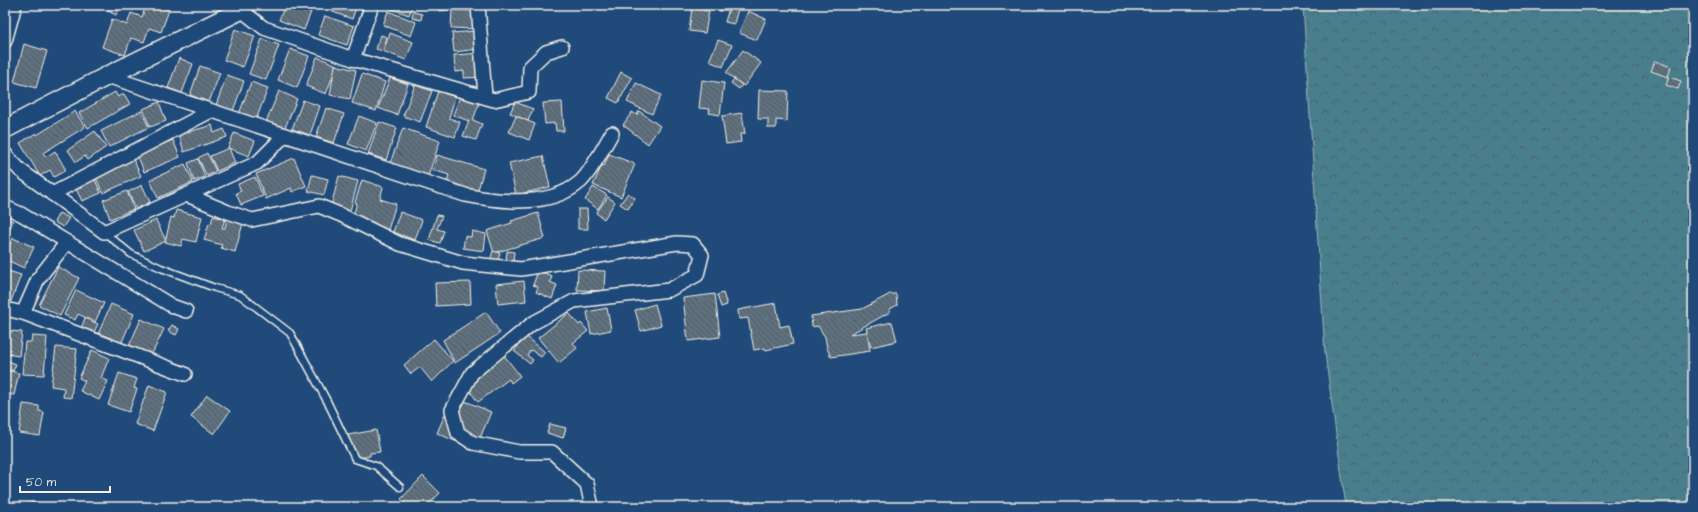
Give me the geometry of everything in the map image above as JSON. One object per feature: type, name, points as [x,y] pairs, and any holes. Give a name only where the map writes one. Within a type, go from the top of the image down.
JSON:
[{"type":"street","points":[[5,41],[15,5]]},
{"type":"street","points":[[353,59],[372,5]]},
{"type":"street","points":[[478,5],[485,97]]},
{"type":"street","points":[[5,129],[242,7],[264,28],[353,59],[494,100],[529,92],[530,66],[546,52],[562,47]]},
{"type":"street","points":[[107,76],[465,195],[492,201],[516,202],[556,195],[568,191],[581,181],[612,134]]},
{"type":"street","points":[[52,194],[211,111]]},
{"type":"street","points":[[5,154],[20,170],[104,232],[257,163],[285,135]]},
{"type":"street","points":[[187,195],[252,220],[319,206],[400,244],[463,263],[521,269],[677,243],[693,244],[702,255],[697,275],[669,290],[574,301],[533,323],[472,373],[452,410],[458,433],[473,443],[519,452],[552,452],[587,484],[592,507]]},
{"type":"street","points":[[5,207],[21,214],[172,306],[186,311]]},
{"type":"street","points":[[23,314],[38,279],[67,242]]},
{"type":"street","points":[[5,309],[23,314],[185,374]]},
{"type":"lane","points":[[104,232],[131,254],[161,268],[215,288],[240,295],[290,333],[328,401],[354,459],[376,466],[400,487]]},
{"type":"green space","points":[[1303,5],[1693,5],[1693,507],[1346,507],[1325,353]]},
{"type":"building","points":[[110,5],[121,5],[116,15],[108,11]]},
{"type":"building","points":[[146,5],[156,5],[169,10],[161,32],[149,28],[144,42],[131,38],[125,55],[102,47],[112,19],[127,25],[131,13],[142,17]]},
{"type":"building","points":[[285,5],[292,5],[311,12],[304,30],[279,20]]},
{"type":"building","points":[[294,5],[309,5],[307,10]]},
{"type":"building","points":[[336,5],[357,5],[352,19],[333,12]]},
{"type":"building","points":[[390,5],[413,5],[409,15],[389,8]]},
{"type":"building","points":[[438,5],[474,5],[474,7],[439,11]]},
{"type":"building","points":[[696,5],[722,5],[721,11]]},
{"type":"building","points":[[730,5],[739,5],[734,24],[725,22]]},
{"type":"building","points":[[692,8],[709,11],[705,33],[689,31]]},
{"type":"building","points":[[452,10],[478,11],[477,29],[451,28]]},
{"type":"building","points":[[388,11],[416,22],[411,36],[383,25]]},
{"type":"building","points":[[748,11],[766,19],[757,40],[739,33]]},
{"type":"building","points":[[413,12],[422,14],[421,20],[412,18]]},
{"type":"building","points":[[325,16],[354,26],[347,45],[318,35]]},
{"type":"building","points":[[235,29],[255,36],[243,67],[224,60]]},
{"type":"building","points":[[476,31],[478,49],[454,52],[452,33]]},
{"type":"building","points":[[390,33],[413,42],[406,60],[383,51]]},
{"type":"building","points":[[381,35],[387,37],[383,51],[376,49]]},
{"type":"building","points":[[262,39],[279,45],[266,80],[249,74]]},
{"type":"building","points":[[718,40],[732,45],[723,67],[709,61]]},
{"type":"building","points":[[24,44],[47,51],[36,88],[14,82]]},
{"type":"building","points":[[290,49],[309,56],[297,88],[278,80]]},
{"type":"building","points":[[743,50],[761,63],[744,86],[726,73]]},
{"type":"building","points":[[483,53],[485,77],[464,78],[464,71],[455,72],[454,55]]},
{"type":"building","points":[[317,57],[337,65],[326,94],[306,86]]},
{"type":"building","points":[[179,58],[193,64],[182,93],[168,88]]},
{"type":"building","points":[[1655,61],[1671,67],[1668,77],[1651,71]]},
{"type":"building","points":[[335,65],[356,70],[350,99],[330,95]]},
{"type":"building","points":[[200,66],[220,73],[209,102],[190,95]]},
{"type":"building","points":[[621,72],[632,78],[618,103],[608,98]]},
{"type":"building","points":[[362,74],[385,82],[376,111],[352,103]]},
{"type":"building","points":[[227,75],[244,81],[233,111],[216,105]]},
{"type":"building","points":[[1669,77],[1681,81],[1678,89],[1666,85]]},
{"type":"building","points":[[390,78],[408,84],[397,115],[378,108]]},
{"type":"building","points":[[734,79],[742,85],[739,89],[731,83]]},
{"type":"building","points":[[702,80],[724,83],[720,115],[709,113],[710,109],[699,108]]},
{"type":"building","points":[[251,82],[268,88],[256,120],[239,114]]},
{"type":"building","points":[[636,83],[661,95],[652,114],[627,102]]},
{"type":"building","points":[[415,85],[432,91],[420,122],[403,116]]},
{"type":"building","points":[[759,90],[788,91],[787,121],[776,120],[776,128],[768,128],[768,119],[758,119]]},
{"type":"building","points":[[279,91],[297,99],[284,130],[266,122]]},
{"type":"building","points":[[438,91],[455,97],[449,118],[460,122],[455,137],[426,127]]},
{"type":"building","points":[[115,92],[118,97],[124,94],[130,104],[88,128],[79,113]]},
{"type":"building","points":[[461,94],[480,101],[473,120],[482,124],[476,140],[463,136],[469,121],[453,115]]},
{"type":"building","points":[[303,100],[320,106],[310,135],[292,129]]},
{"type":"building","points":[[159,102],[166,121],[150,127],[143,109]]},
{"type":"building","points":[[515,102],[533,109],[528,121],[510,113]]},
{"type":"building","points":[[562,102],[564,131],[556,131],[555,123],[545,124],[543,103]]},
{"type":"building","points":[[326,108],[344,114],[334,143],[316,137]]},
{"type":"building","points":[[75,111],[85,127],[43,153],[46,157],[55,151],[66,170],[54,177],[50,170],[40,176],[20,143],[36,133],[37,135]]},
{"type":"building","points":[[141,111],[149,127],[109,147],[101,131]]},
{"type":"building","points":[[639,111],[660,126],[648,144],[623,125],[632,112],[637,115]]},
{"type":"building","points":[[742,113],[745,134],[740,134],[741,142],[726,144],[722,116]]},
{"type":"building","points":[[359,116],[377,123],[366,151],[348,144]]},
{"type":"building","points":[[516,116],[535,124],[529,140],[509,132]]},
{"type":"building","points":[[379,122],[397,128],[386,160],[368,154]]},
{"type":"building","points":[[212,125],[214,133],[224,129],[227,137],[184,152],[179,135]]},
{"type":"building","points":[[403,128],[440,141],[427,179],[390,163]]},
{"type":"building","points":[[95,131],[106,147],[88,160],[85,156],[76,162],[68,150]]},
{"type":"building","points":[[234,133],[255,141],[249,156],[228,148]]},
{"type":"building","points":[[173,140],[180,157],[144,172],[137,154]]},
{"type":"building","points":[[229,148],[235,163],[217,171],[210,156]]},
{"type":"building","points":[[207,153],[216,171],[207,176],[198,158]]},
{"type":"building","points":[[609,154],[635,164],[621,197],[593,185]]},
{"type":"building","points":[[437,155],[484,169],[477,193],[446,185],[449,175],[433,170]]},
{"type":"building","points":[[543,156],[550,187],[516,195],[509,163]]},
{"type":"building","points":[[294,158],[306,186],[292,192],[291,188],[266,199],[256,174]]},
{"type":"building","points":[[133,159],[141,176],[103,193],[95,176]]},
{"type":"building","points":[[198,159],[205,177],[194,181],[188,163]]},
{"type":"building","points":[[185,164],[193,182],[158,198],[150,180]]},
{"type":"building","points":[[312,175],[328,179],[324,195],[308,191]]},
{"type":"building","points":[[93,176],[101,193],[82,201],[74,185]]},
{"type":"building","points":[[339,176],[358,181],[350,211],[331,206]]},
{"type":"building","points":[[255,177],[263,196],[241,205],[236,193],[241,191],[238,184]]},
{"type":"building","points":[[362,180],[383,187],[380,199],[396,204],[387,233],[351,222]]},
{"type":"building","points":[[142,185],[150,202],[136,209],[128,192]]},
{"type":"building","points":[[593,187],[607,195],[598,209],[585,200]]},
{"type":"building","points":[[127,191],[134,209],[110,219],[103,200]]},
{"type":"building","points":[[628,193],[635,198],[628,209],[620,204]]},
{"type":"building","points":[[608,197],[615,202],[604,219],[596,213]]},
{"type":"building","points":[[578,209],[587,209],[588,229],[578,229]]},
{"type":"building","points":[[176,210],[202,217],[196,242],[183,239],[181,246],[165,242],[171,217],[174,218]]},
{"type":"building","points":[[400,212],[422,220],[415,240],[393,232]]},
{"type":"building","points":[[59,213],[69,218],[63,227],[54,222]]},
{"type":"building","points":[[538,213],[545,238],[494,253],[487,231],[512,223],[511,221]]},
{"type":"building","points":[[437,215],[442,216],[437,229],[444,231],[440,243],[429,240]]},
{"type":"building","points":[[213,216],[225,219],[222,228],[225,228],[227,219],[243,223],[235,252],[221,248],[222,245],[204,240],[209,223],[211,224]]},
{"type":"building","points":[[5,218],[13,221],[5,239]]},
{"type":"building","points":[[156,220],[166,241],[144,251],[134,230]]},
{"type":"building","points":[[472,231],[486,234],[484,251],[463,248],[465,236],[471,237]]},
{"type":"building","points":[[13,238],[34,247],[24,268],[5,259],[5,255]]},
{"type":"building","points":[[493,251],[500,253],[497,263],[490,261]]},
{"type":"building","points":[[507,251],[514,252],[513,261],[506,261]]},
{"type":"building","points":[[58,267],[79,278],[60,316],[39,305]]},
{"type":"building","points":[[5,270],[21,275],[10,304],[5,302]]},
{"type":"building","points":[[578,270],[605,271],[604,291],[577,290]]},
{"type":"building","points":[[538,271],[552,276],[550,282],[557,285],[552,299],[536,292],[538,287],[533,285]]},
{"type":"building","points":[[524,281],[526,301],[498,304],[496,284]]},
{"type":"building","points":[[470,282],[471,304],[436,306],[435,283]]},
{"type":"building","points":[[76,290],[104,303],[95,322],[78,314],[75,320],[64,315]]},
{"type":"building","points":[[723,293],[727,305],[721,307],[717,295]]},
{"type":"building","points":[[715,294],[720,337],[688,341],[683,298]]},
{"type":"building","points":[[890,294],[896,294],[897,305],[890,309],[890,312],[850,334],[867,332],[870,351],[831,357],[827,348],[825,337],[818,326],[812,327],[811,316],[862,309]]},
{"type":"building","points":[[776,303],[780,327],[789,325],[793,344],[766,350],[765,348],[754,350],[748,318],[739,319],[738,310]]},
{"type":"building","points":[[111,304],[134,314],[121,344],[98,334]]},
{"type":"building","points":[[655,304],[661,325],[641,331],[635,310]]},
{"type":"building","points":[[607,308],[611,330],[591,334],[587,312]]},
{"type":"building","points":[[486,312],[500,333],[455,363],[443,340]]},
{"type":"building","points":[[569,313],[579,325],[581,323],[588,331],[573,343],[577,348],[559,363],[538,338]]},
{"type":"building","points":[[85,318],[98,324],[92,336],[80,331]]},
{"type":"building","points":[[141,319],[164,329],[151,356],[129,346]]},
{"type":"building","points":[[892,322],[897,341],[871,347],[866,328]]},
{"type":"building","points":[[172,325],[179,329],[176,335],[168,331]]},
{"type":"building","points":[[10,331],[22,332],[19,356],[6,354]]},
{"type":"building","points":[[32,336],[47,337],[44,375],[22,374],[25,342],[31,342]]},
{"type":"building","points":[[526,336],[545,352],[541,357],[531,350],[527,355],[533,360],[530,364],[514,351]]},
{"type":"building","points":[[434,339],[453,361],[432,382],[420,367],[411,374],[404,365]]},
{"type":"building","points":[[56,347],[77,349],[71,398],[63,397],[64,388],[51,386]]},
{"type":"building","points":[[92,350],[109,358],[101,378],[108,381],[99,400],[80,391],[85,381],[79,378]]},
{"type":"building","points":[[503,354],[520,376],[511,383],[509,379],[478,402],[464,383]]},
{"type":"building","points":[[6,360],[16,364],[13,371],[5,368]]},
{"type":"building","points":[[5,370],[19,373],[14,395],[5,394]]},
{"type":"building","points":[[119,373],[137,379],[134,388],[137,389],[129,412],[108,405]]},
{"type":"building","points":[[149,385],[167,392],[153,431],[135,424]]},
{"type":"building","points":[[207,395],[230,411],[214,434],[191,417]]},
{"type":"building","points":[[453,396],[491,412],[475,450],[437,433]]},
{"type":"building","points":[[23,404],[39,406],[39,411],[44,412],[40,436],[19,433]]},
{"type":"building","points":[[550,424],[566,428],[563,438],[547,433]]},
{"type":"building","points":[[376,430],[380,452],[370,453],[370,456],[352,459],[348,435]]},
{"type":"building","points":[[423,476],[440,493],[426,507],[409,507],[401,499]]},
{"type":"building","points":[[35,502],[37,507],[14,507]]}]
